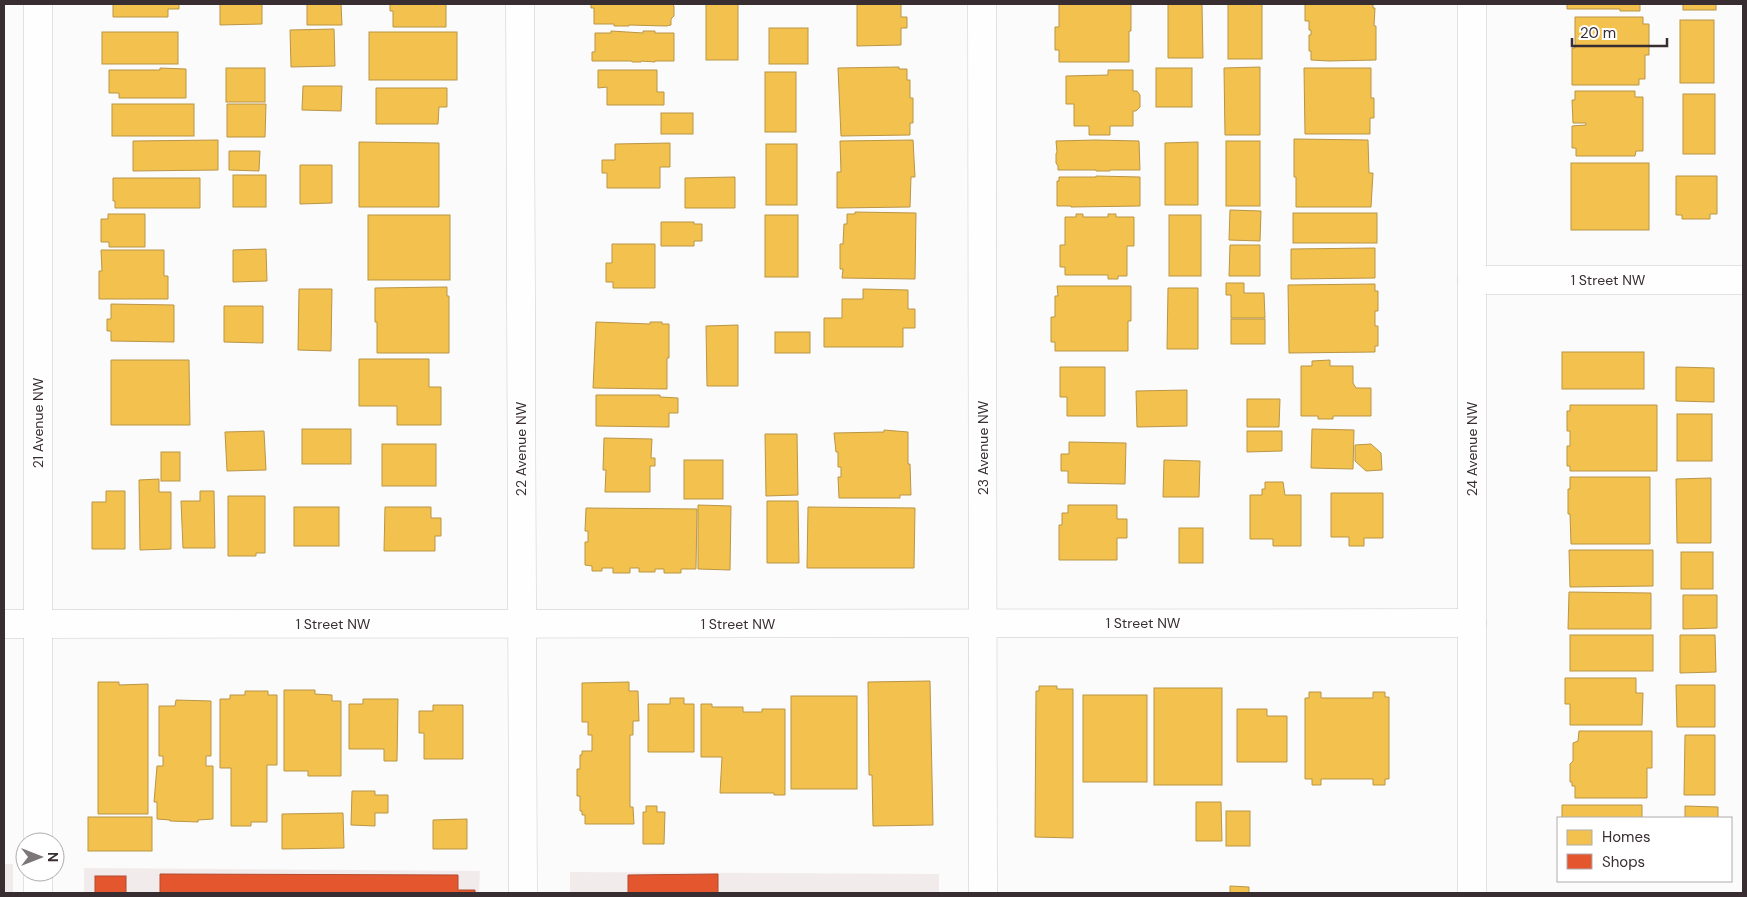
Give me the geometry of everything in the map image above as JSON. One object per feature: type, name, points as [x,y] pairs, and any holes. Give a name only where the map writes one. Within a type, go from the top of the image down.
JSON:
[{"type":"street","name":"21 Avenue NW","points":[[38,4],[38,832]]},
{"type":"street","name":"22 Avenue NW","points":[[520,4],[522,893]]},
{"type":"street","name":"23 Avenue NW","points":[[982,4],[983,893]]},
{"type":"street","name":"24 Avenue NW","points":[[1472,4],[1472,893]]},
{"type":"street","name":"1 Street NW","points":[[1472,280],[1743,280]]},
{"type":"street","name":"1 Street NW","points":[[4,624],[1472,623]]},
{"type":"shaded area","points":[[4,864],[13,864],[13,893],[4,893]]},
{"type":"shaded area","points":[[84,868],[480,871],[479,893],[84,893]]},
{"type":"shaded area","points":[[570,872],[939,874],[939,893],[570,893]]},
{"type":"building: Homes","points":[[113,4],[179,4],[179,9],[168,9],[168,17],[113,17]]},
{"type":"building: Homes","points":[[220,4],[262,4],[262,24],[220,25]]},
{"type":"building: Homes","points":[[307,4],[341,4],[342,25],[307,25]]},
{"type":"building: Homes","points":[[390,4],[446,4],[446,27],[393,27],[393,11],[390,11]]},
{"type":"building: Homes","points":[[591,4],[672,4],[674,6],[674,16],[671,19],[671,25],[666,26],[594,24],[594,8],[591,8]]},
{"type":"building: Homes","points":[[706,4],[738,4],[738,60],[706,60]]},
{"type":"building: Homes","points":[[857,4],[901,4],[901,17],[907,17],[907,28],[901,28],[901,45],[857,46]]},
{"type":"building: Homes","points":[[1059,4],[1131,4],[1129,62],[1059,62],[1059,50],[1055,50],[1055,27],[1059,27]]},
{"type":"building: Homes","points":[[1168,4],[1202,4],[1203,58],[1168,58]]},
{"type":"building: Homes","points":[[1228,4],[1262,4],[1262,59],[1228,59]]},
{"type":"building: Homes","points":[[1373,4],[1373,8],[1375,8],[1374,26],[1376,26],[1376,60],[1311,60],[1309,35],[1311,35],[1311,30],[1309,30],[1309,21],[1305,21],[1305,5]]},
{"type":"building: Homes","points":[[1567,4],[1640,4],[1640,11],[1567,9]]},
{"type":"building: Homes","points":[[1683,4],[1716,4],[1716,10],[1683,10]]},
{"type":"building: Homes","points":[[1575,17],[1643,17],[1643,24],[1649,24],[1649,55],[1645,55],[1645,79],[1639,79],[1639,85],[1572,85],[1572,48],[1575,48]]},
{"type":"building: Homes","points":[[1680,20],[1714,20],[1714,83],[1680,83]]},
{"type":"building: Homes","points":[[769,28],[808,28],[808,64],[769,64]]},
{"type":"building: Homes","points":[[334,29],[335,66],[291,67],[290,30]]},
{"type":"building: Homes","points":[[611,31],[674,33],[674,61],[592,61],[592,52],[595,52],[595,33],[611,33]]},
{"type":"building: Homes","points":[[102,32],[178,32],[178,64],[102,64]]},
{"type":"building: Homes","points":[[369,32],[457,32],[457,80],[369,80]]},
{"type":"building: Homes","points":[[899,67],[899,69],[907,69],[907,80],[910,80],[910,98],[913,98],[913,123],[910,123],[910,135],[841,136],[838,68]]},
{"type":"building: Homes","points":[[1260,67],[1260,135],[1225,135],[1224,68]]},
{"type":"building: Homes","points":[[160,68],[186,69],[186,98],[119,98],[119,93],[109,93],[109,70],[160,70]]},
{"type":"building: Homes","points":[[226,68],[265,68],[265,102],[226,102]]},
{"type":"building: Homes","points":[[1156,68],[1192,68],[1192,107],[1156,107]]},
{"type":"building: Homes","points":[[1304,68],[1371,68],[1371,98],[1374,98],[1374,118],[1370,118],[1370,134],[1305,134]]},
{"type":"building: Homes","points":[[598,70],[657,70],[657,92],[664,92],[664,105],[607,105],[607,87],[598,88]]},
{"type":"building: Homes","points":[[1108,70],[1133,70],[1133,91],[1137,91],[1140,95],[1140,107],[1133,111],[1133,126],[1110,126],[1110,135],[1089,135],[1089,126],[1074,126],[1074,104],[1066,104],[1066,76],[1108,75]]},
{"type":"building: Homes","points":[[765,72],[796,72],[796,132],[765,132]]},
{"type":"building: Homes","points":[[303,86],[342,86],[341,111],[302,110]]},
{"type":"building: Homes","points":[[376,88],[447,88],[447,107],[439,107],[438,124],[376,124]]},
{"type":"building: Homes","points":[[1575,91],[1635,91],[1635,97],[1643,97],[1643,151],[1636,151],[1635,156],[1576,156],[1576,148],[1572,148],[1572,126],[1586,125],[1586,123],[1573,123],[1572,100],[1575,100]]},
{"type":"building: Homes","points":[[1683,94],[1715,94],[1715,154],[1683,154]]},
{"type":"building: Homes","points":[[112,104],[194,104],[194,136],[112,136]]},
{"type":"building: Homes","points":[[227,104],[266,104],[265,137],[227,137]]},
{"type":"building: Homes","points":[[661,113],[693,113],[693,134],[661,134]]},
{"type":"building: Homes","points":[[1294,139],[1368,140],[1369,173],[1373,173],[1371,207],[1296,207]]},
{"type":"building: Homes","points":[[218,140],[218,170],[133,171],[133,141]]},
{"type":"building: Homes","points":[[913,140],[915,177],[911,177],[910,207],[837,208],[837,172],[841,172],[840,141]]},
{"type":"building: Homes","points":[[1056,141],[1139,141],[1140,170],[1058,170],[1056,163]]},
{"type":"building: Homes","points":[[1226,141],[1260,141],[1260,206],[1226,206]]},
{"type":"building: Homes","points":[[359,142],[439,143],[439,207],[359,207]]},
{"type":"building: Homes","points":[[1198,142],[1198,205],[1165,205],[1165,143]]},
{"type":"building: Homes","points":[[670,143],[670,167],[660,167],[660,188],[607,188],[607,173],[602,173],[602,160],[615,160],[615,144]]},
{"type":"building: Homes","points":[[766,144],[797,144],[797,205],[766,205]]},
{"type":"building: Homes","points":[[229,151],[260,151],[259,171],[229,170]]},
{"type":"building: Homes","points":[[1571,163],[1649,163],[1649,230],[1571,230]]},
{"type":"building: Homes","points":[[300,165],[332,165],[332,203],[300,204]]},
{"type":"building: Homes","points":[[233,175],[266,175],[266,207],[233,207]]},
{"type":"building: Homes","points":[[1676,176],[1717,176],[1717,214],[1710,214],[1710,219],[1682,219],[1682,215],[1676,215]]},
{"type":"building: Homes","points":[[735,177],[735,208],[685,208],[685,178]]},
{"type":"building: Homes","points":[[1059,177],[1140,177],[1140,206],[1057,206],[1057,181],[1059,181]]},
{"type":"building: Homes","points":[[113,178],[200,178],[200,208],[115,208],[115,201],[113,201]]},
{"type":"building: Homes","points":[[1230,210],[1261,211],[1260,241],[1229,240]]},
{"type":"building: Homes","points":[[855,212],[916,213],[915,279],[842,278],[843,269],[840,269],[840,244],[843,244],[844,224],[847,224],[847,214],[855,214]]},
{"type":"building: Homes","points":[[1293,213],[1377,213],[1377,243],[1293,243]]},
{"type":"building: Homes","points":[[108,214],[145,214],[145,247],[109,247],[109,242],[101,242],[101,219],[108,219]]},
{"type":"building: Homes","points":[[1076,214],[1083,214],[1083,217],[1108,217],[1108,214],[1116,214],[1116,217],[1134,217],[1134,246],[1127,246],[1127,276],[1118,276],[1118,279],[1108,279],[1108,275],[1065,275],[1065,267],[1060,267],[1060,245],[1065,245],[1065,217],[1076,217]]},
{"type":"building: Homes","points":[[368,215],[450,215],[450,280],[368,280]]},
{"type":"building: Homes","points":[[765,215],[798,215],[798,277],[765,277]]},
{"type":"building: Homes","points":[[1169,215],[1201,215],[1201,276],[1169,276]]},
{"type":"building: Homes","points":[[661,222],[694,222],[694,224],[702,224],[702,241],[694,241],[694,246],[661,246]]},
{"type":"building: Homes","points":[[612,244],[655,244],[655,288],[613,288],[613,282],[606,282],[606,263],[612,263]]},
{"type":"building: Homes","points":[[1230,245],[1260,245],[1260,276],[1229,276]]},
{"type":"building: Homes","points":[[1375,248],[1375,278],[1291,279],[1291,249]]},
{"type":"building: Homes","points":[[266,249],[267,281],[233,282],[233,250]]},
{"type":"building: Homes","points":[[101,250],[164,250],[164,276],[168,276],[168,299],[99,299],[99,271],[102,271]]},
{"type":"building: Homes","points":[[1226,283],[1244,283],[1244,293],[1264,293],[1265,318],[1231,318],[1231,295],[1226,295]]},
{"type":"building: Homes","points":[[1375,284],[1375,291],[1378,291],[1378,311],[1375,311],[1375,326],[1378,326],[1378,346],[1375,346],[1375,352],[1289,353],[1288,285]]},
{"type":"building: Homes","points":[[1057,286],[1131,286],[1131,321],[1128,321],[1128,351],[1055,351],[1055,342],[1051,342],[1051,317],[1055,317],[1055,296],[1058,296]]},
{"type":"building: Homes","points":[[447,287],[447,296],[449,296],[449,353],[377,353],[375,288]]},
{"type":"building: Homes","points":[[1168,288],[1198,288],[1198,349],[1167,349]]},
{"type":"building: Homes","points":[[299,289],[332,289],[331,351],[298,350]]},
{"type":"building: Homes","points":[[863,289],[908,290],[908,309],[915,309],[915,328],[903,328],[903,347],[824,347],[824,318],[842,318],[842,299],[863,299]]},
{"type":"building: Homes","points":[[111,304],[174,305],[174,342],[111,341],[111,331],[107,331],[107,319],[111,319]]},
{"type":"building: Homes","points":[[224,306],[263,306],[263,343],[224,342]]},
{"type":"building: Homes","points":[[1231,319],[1265,319],[1265,344],[1231,344]]},
{"type":"building: Homes","points":[[596,322],[650,324],[650,322],[662,322],[662,324],[669,324],[667,389],[593,388]]},
{"type":"building: Homes","points":[[738,325],[738,386],[707,386],[706,326]]},
{"type":"building: Homes","points":[[775,332],[810,332],[810,353],[775,353]]},
{"type":"building: Homes","points":[[1562,352],[1644,352],[1644,389],[1562,389]]},
{"type":"building: Homes","points":[[359,359],[429,359],[429,387],[441,387],[441,425],[397,425],[397,406],[359,406]]},
{"type":"building: Homes","points":[[111,360],[189,360],[190,425],[111,425]]},
{"type":"building: Homes","points":[[1330,360],[1330,366],[1353,366],[1353,383],[1356,388],[1371,388],[1371,416],[1333,416],[1333,419],[1318,419],[1318,416],[1301,416],[1301,366],[1312,366],[1312,361]]},
{"type":"building: Homes","points":[[1060,367],[1105,367],[1105,416],[1067,416],[1067,397],[1060,397]]},
{"type":"building: Homes","points":[[1676,367],[1714,368],[1714,402],[1676,401]]},
{"type":"building: Homes","points":[[1187,390],[1187,426],[1137,427],[1136,391]]},
{"type":"building: Homes","points":[[596,395],[660,395],[660,397],[678,398],[678,413],[669,413],[669,427],[596,426]]},
{"type":"building: Homes","points":[[1247,399],[1280,399],[1279,427],[1247,427]]},
{"type":"building: Homes","points":[[1570,405],[1657,405],[1657,471],[1570,471],[1570,466],[1567,466],[1567,446],[1570,446],[1570,431],[1567,431],[1567,411],[1570,411]]},
{"type":"building: Homes","points":[[1677,414],[1712,414],[1712,461],[1677,461]]},
{"type":"building: Homes","points":[[302,429],[351,429],[351,464],[302,464]]},
{"type":"building: Homes","points":[[1312,429],[1354,430],[1353,469],[1311,468]]},
{"type":"building: Homes","points":[[884,430],[908,432],[908,464],[910,464],[911,495],[900,495],[900,498],[839,498],[838,477],[841,477],[841,467],[838,467],[838,452],[836,452],[834,433],[884,432]]},
{"type":"building: Homes","points":[[264,431],[266,470],[227,471],[225,432]]},
{"type":"building: Homes","points":[[1247,431],[1282,431],[1282,451],[1247,452]]},
{"type":"building: Homes","points":[[765,434],[797,434],[798,495],[766,496]]},
{"type":"building: Homes","points":[[604,438],[652,439],[651,458],[655,458],[655,466],[650,466],[650,492],[605,492],[606,470],[603,470]]},
{"type":"building: Homes","points":[[1069,442],[1126,443],[1125,484],[1068,483],[1068,471],[1061,471],[1061,454],[1069,454]]},
{"type":"building: Homes","points":[[382,444],[436,444],[436,486],[382,486]]},
{"type":"building: Homes","points":[[1371,444],[1381,453],[1382,470],[1366,471],[1355,461],[1355,445]]},
{"type":"building: Homes","points":[[161,452],[180,452],[180,481],[161,481]]},
{"type":"building: Homes","points":[[684,460],[723,460],[723,499],[684,499]]},
{"type":"building: Homes","points":[[1164,460],[1200,461],[1199,497],[1163,497]]},
{"type":"building: Homes","points":[[1570,477],[1650,477],[1650,544],[1571,544],[1570,514],[1568,514]]},
{"type":"building: Homes","points":[[1711,478],[1711,543],[1677,543],[1676,479]]},
{"type":"building: Homes","points":[[159,479],[159,492],[171,492],[171,549],[140,550],[139,480]]},
{"type":"building: Homes","points":[[1265,482],[1283,482],[1285,495],[1301,495],[1301,546],[1273,546],[1273,539],[1250,539],[1250,495],[1262,495],[1262,489],[1265,489]]},
{"type":"building: Homes","points":[[106,491],[125,491],[125,549],[92,549],[92,502],[106,502]]},
{"type":"building: Homes","points":[[200,491],[214,491],[215,548],[183,548],[181,501],[200,501]]},
{"type":"building: Homes","points":[[1331,493],[1383,493],[1383,538],[1364,538],[1364,546],[1349,546],[1349,537],[1331,537]]},
{"type":"building: Homes","points":[[228,496],[265,496],[265,553],[256,553],[256,556],[228,556]]},
{"type":"building: Homes","points":[[767,501],[798,501],[799,563],[767,563]]},
{"type":"building: Homes","points":[[698,505],[731,506],[730,570],[698,569]]},
{"type":"building: Homes","points":[[1068,505],[1117,505],[1117,519],[1127,519],[1127,538],[1117,538],[1117,560],[1059,560],[1059,525],[1062,525],[1062,513],[1068,513]]},
{"type":"building: Homes","points":[[294,507],[339,507],[339,546],[294,546]]},
{"type":"building: Homes","points":[[385,507],[431,507],[431,518],[441,518],[441,536],[435,536],[435,551],[384,551]]},
{"type":"building: Homes","points":[[808,507],[915,508],[914,568],[807,568]]},
{"type":"building: Homes","points":[[586,508],[697,509],[696,569],[681,569],[681,573],[664,573],[664,569],[655,569],[655,572],[639,572],[639,568],[630,568],[630,573],[613,573],[613,568],[602,568],[602,571],[592,571],[592,566],[585,565],[585,542],[588,542],[588,531],[585,531]]},
{"type":"building: Homes","points":[[1179,528],[1203,528],[1203,563],[1179,563]]},
{"type":"building: Homes","points":[[1569,550],[1653,550],[1653,586],[1570,587]]},
{"type":"building: Homes","points":[[1681,552],[1713,552],[1713,589],[1681,589]]},
{"type":"building: Homes","points":[[1569,592],[1651,593],[1651,629],[1568,629]]},
{"type":"building: Homes","points":[[1683,595],[1717,595],[1717,628],[1683,629]]},
{"type":"building: Homes","points":[[1570,635],[1653,635],[1653,671],[1570,671]]},
{"type":"building: Homes","points":[[1680,635],[1715,635],[1716,672],[1680,673]]},
{"type":"building: Homes","points":[[1565,678],[1636,678],[1636,693],[1643,693],[1642,725],[1570,725],[1570,704],[1565,704]]},
{"type":"building: Homes","points":[[930,681],[933,825],[873,826],[872,775],[869,775],[868,682]]},
{"type":"building: Homes","points":[[98,682],[119,682],[119,685],[148,684],[148,814],[98,814]]},
{"type":"building: Homes","points":[[629,682],[629,691],[638,691],[639,721],[633,721],[633,735],[630,735],[630,807],[633,807],[634,824],[585,824],[585,815],[582,815],[582,811],[580,811],[580,796],[577,796],[577,769],[580,769],[580,755],[582,755],[582,751],[592,751],[592,735],[588,735],[588,722],[582,722],[582,683]]},
{"type":"building: Homes","points":[[1676,685],[1715,685],[1715,727],[1677,727]]},
{"type":"building: Homes","points":[[1039,686],[1057,686],[1057,689],[1073,689],[1073,838],[1035,837],[1036,691],[1039,691]]},
{"type":"building: Homes","points":[[1154,688],[1222,688],[1222,785],[1154,785]]},
{"type":"building: Homes","points":[[284,690],[315,690],[315,694],[332,695],[332,701],[341,701],[341,776],[308,776],[308,771],[284,771]]},
{"type":"building: Homes","points":[[245,691],[268,691],[268,695],[277,695],[277,765],[267,765],[267,822],[251,822],[251,826],[231,826],[231,768],[220,768],[220,699],[230,699],[230,695],[245,695]]},
{"type":"building: Homes","points":[[1309,692],[1321,692],[1321,698],[1373,698],[1373,692],[1385,692],[1385,697],[1389,697],[1389,779],[1385,779],[1385,785],[1373,785],[1373,779],[1321,779],[1321,785],[1312,785],[1312,779],[1305,779],[1305,698],[1309,698]]},
{"type":"building: Homes","points":[[1083,695],[1147,695],[1147,782],[1083,782]]},
{"type":"building: Homes","points":[[791,696],[857,696],[857,789],[791,789]]},
{"type":"building: Homes","points":[[670,698],[684,698],[684,704],[694,704],[694,752],[648,752],[648,704],[670,704]]},
{"type":"building: Homes","points":[[363,699],[398,699],[397,761],[384,761],[384,749],[349,749],[349,704],[363,704]]},
{"type":"building: Homes","points":[[176,700],[211,701],[211,756],[206,756],[206,766],[213,766],[213,819],[198,820],[198,822],[157,819],[157,802],[154,802],[157,766],[163,766],[163,756],[159,756],[159,706],[175,706]]},
{"type":"building: Homes","points":[[701,704],[712,704],[712,707],[743,707],[743,712],[762,712],[762,709],[785,709],[785,795],[774,795],[774,793],[720,793],[722,757],[701,757]]},
{"type":"building: Homes","points":[[433,705],[463,705],[463,759],[424,759],[424,733],[419,733],[419,711],[433,711]]},
{"type":"building: Homes","points":[[1237,709],[1267,709],[1267,716],[1287,716],[1287,762],[1237,762]]},
{"type":"building: Homes","points":[[1579,731],[1652,731],[1652,768],[1647,768],[1647,798],[1575,798],[1575,786],[1572,786],[1572,782],[1570,782],[1570,764],[1573,761],[1573,743],[1578,741]]},
{"type":"building: Homes","points":[[1685,735],[1715,735],[1715,795],[1684,795]]},
{"type":"building: Homes","points":[[352,791],[375,791],[375,795],[388,795],[388,813],[375,813],[375,826],[351,825]]},
{"type":"building: Homes","points":[[1196,802],[1221,802],[1222,841],[1196,841]]},
{"type":"building: Homes","points":[[1562,805],[1642,805],[1642,817],[1562,817]]},
{"type":"building: Homes","points":[[646,806],[657,806],[657,812],[665,812],[664,844],[643,844],[643,812],[646,812]]},
{"type":"building: Homes","points":[[1685,806],[1718,807],[1718,817],[1685,817]]},
{"type":"building: Homes","points":[[1226,811],[1250,811],[1250,846],[1226,846]]},
{"type":"building: Homes","points":[[343,813],[344,848],[282,849],[282,814]]},
{"type":"building: Homes","points":[[88,817],[152,817],[152,851],[88,851]]},
{"type":"building: Homes","points":[[467,819],[467,849],[433,849],[433,820]]},
{"type":"building: Homes","points":[[1230,886],[1249,887],[1249,893],[1230,893]]},
{"type":"building: Shops","points":[[160,874],[458,875],[458,890],[475,890],[475,893],[160,893]]},
{"type":"building: Shops","points":[[718,874],[718,893],[628,893],[628,875]]},
{"type":"building: Shops","points":[[95,876],[126,876],[126,893],[95,893]]}]
